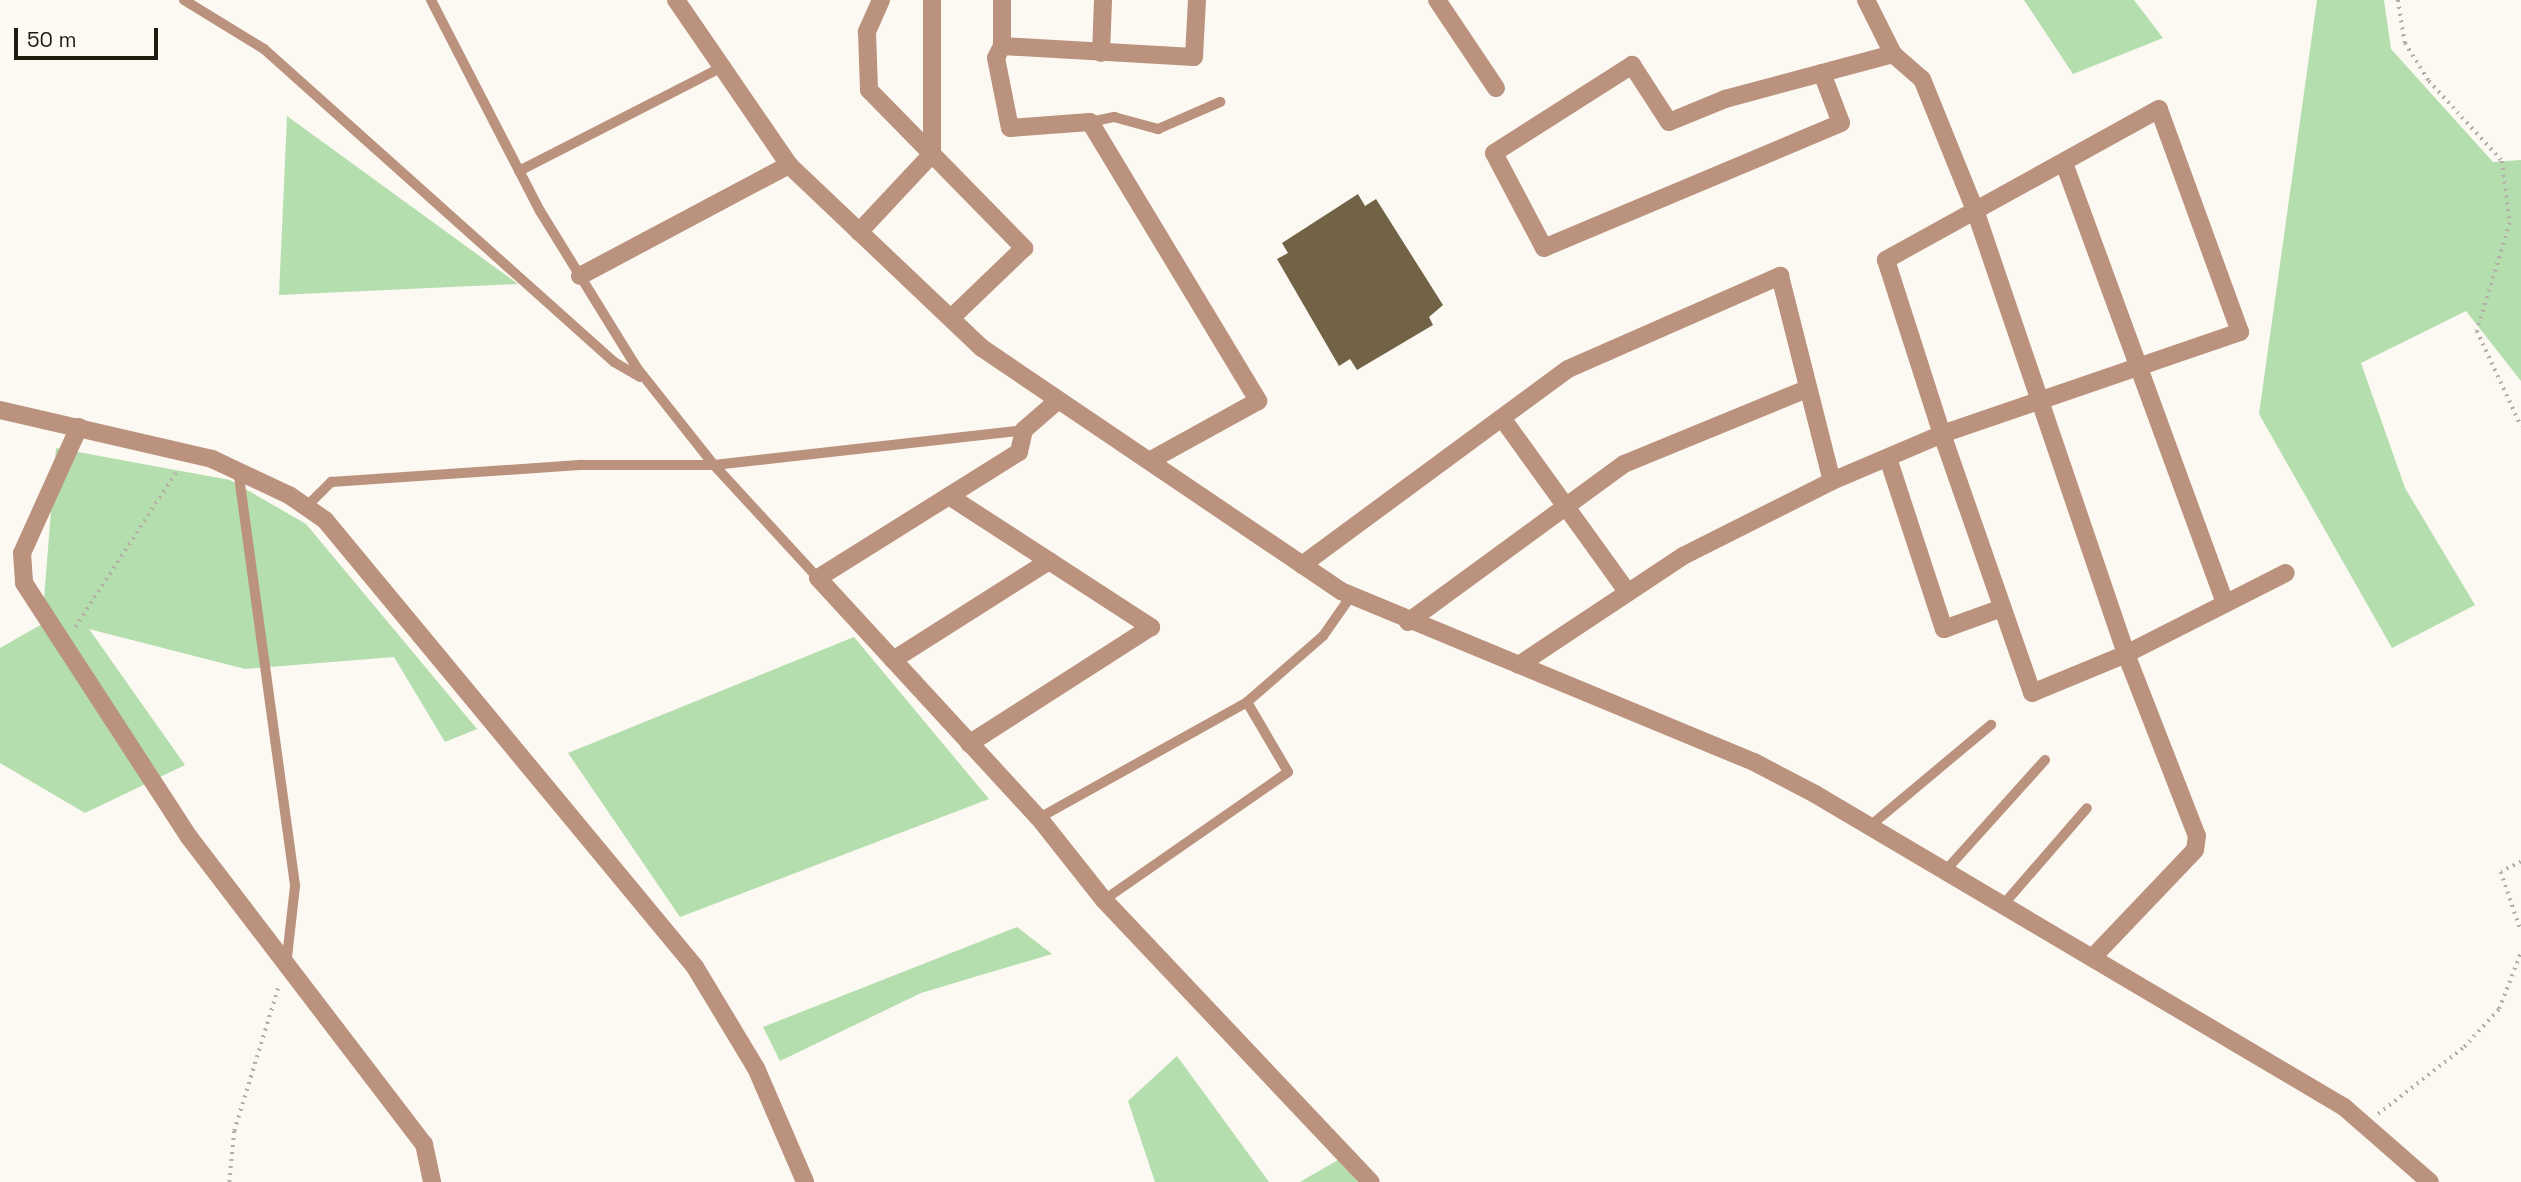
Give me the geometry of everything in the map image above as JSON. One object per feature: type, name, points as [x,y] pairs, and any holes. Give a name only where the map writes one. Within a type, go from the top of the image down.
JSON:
[{"type":"street","points":[[676,0],[789,165],[950,318],[1056,402],[1151,460],[1351,596],[1408,622],[1755,762],[1870,826],[2367,1123],[2430,1182]]},
{"type":"street","points":[[881,0],[867,32],[869,90],[1024,248],[950,318]]},
{"type":"street","points":[[859,232],[932,154],[933,0]]},
{"type":"street","points":[[1002,0],[1002,46],[996,58],[1010,128],[1090,122],[1258,401],[1151,460]]},
{"type":"street","points":[[1101,53],[1103,0]]},
{"type":"street","points":[[1002,46],[1194,57],[1197,0]]},
{"type":"street","points":[[1437,0],[1496,88]]},
{"type":"street","points":[[1866,0],[1893,54],[1922,79],[1975,209],[2126,654],[2197,836],[2196,850],[2092,958]]},
{"type":"street","points":[[1822,73],[1840,123],[1544,248],[1494,153],[1632,65],[1669,122],[1725,99],[1822,73],[1893,54]]},
{"type":"street","points":[[1519,665],[1626,590],[1832,481],[1942,434],[2240,332],[2159,109],[1886,260],[1942,434],[2032,692],[2126,654],[2286,573]]},
{"type":"street","points":[[2064,163],[2142,366],[2225,604]]},
{"type":"street","points":[[580,276],[789,165]]},
{"type":"street","points":[[1302,565],[1568,369],[1780,276],[1804,390],[1832,481]]},
{"type":"street","points":[[1408,622],[1624,464],[1804,390]]},
{"type":"street","points":[[1056,402],[1024,430],[1019,452],[818,578],[1039,818],[1104,900],[1371,1182]]},
{"type":"street","points":[[0,410],[188,453],[238,468],[307,505],[364,562],[695,967],[756,1068],[805,1182]]},
{"type":"street","points":[[1502,418],[1626,590]]},
{"type":"street","points":[[79,427],[23,553],[24,583],[63,645],[285,970],[424,1144],[432,1182]]},
{"type":"street","points":[[1888,458],[1944,629],[2002,608]]},
{"type":"street","points":[[949,496],[1151,627],[969,744]]},
{"type":"street","points":[[893,660],[1049,561]]},
{"type":"lane","points":[[184,0],[264,48],[614,362],[647,381]]},
{"type":"lane","points":[[433,1],[519,170],[580,276],[647,381],[714,465],[818,578]]},
{"type":"lane","points":[[519,170],[722,66]]},
{"type":"lane","points":[[1090,122],[1114,117],[1158,129],[1220,102]]},
{"type":"lane","points":[[307,505],[331,482],[582,466],[714,465],[1024,430]]},
{"type":"lane","points":[[238,468],[295,886],[285,970]]},
{"type":"lane","points":[[1039,818],[1247,702],[1323,636],[1351,596]]},
{"type":"lane","points":[[1104,900],[1288,772],[1247,702]]},
{"type":"lane","points":[[1870,826],[1991,725]]},
{"type":"lane","points":[[1946,870],[2045,760]]},
{"type":"lane","points":[[2003,905],[2087,808]]},
{"type":"path","points":[[2399,0],[2405,43],[2429,81],[2502,161],[2510,223],[2477,331],[2521,426]]},
{"type":"path","points":[[63,645],[188,453]]},
{"type":"path","points":[[2521,862],[2501,872],[2521,931]]},
{"type":"path","points":[[2367,1123],[2464,1047],[2498,1009],[2521,952]]},
{"type":"path","points":[[229,1182],[238,1118],[285,970]]},
{"type":"green space","points":[[2024,0],[2134,0],[2163,38],[2073,74]]},
{"type":"green space","points":[[2317,0],[2384,0],[2391,49],[2493,162],[2521,160],[2521,381],[2466,311],[2361,363],[2405,488],[2475,605],[2392,648],[2259,414]]},
{"type":"green space","points":[[287,116],[518,284],[279,295]]},
{"type":"green space","points":[[56,448],[230,480],[306,524],[477,729],[445,742],[394,657],[245,669],[89,629],[185,765],[85,813],[0,763],[0,648],[42,624]]},
{"type":"green space","points":[[854,637],[989,799],[680,917],[568,753]]},
{"type":"green space","points":[[1017,927],[1052,954],[921,993],[780,1061],[763,1027]]},
{"type":"green space","points":[[1177,1056],[1269,1182],[1155,1182],[1128,1101]]},
{"type":"green space","points":[[1338,1160],[1358,1182],[1300,1182]]},
{"type":"building","points":[[1358,194],[1365,206],[1376,199],[1443,305],[1429,317],[1433,325],[1357,370],[1350,359],[1339,366],[1277,259],[1288,253],[1282,243]]}]
